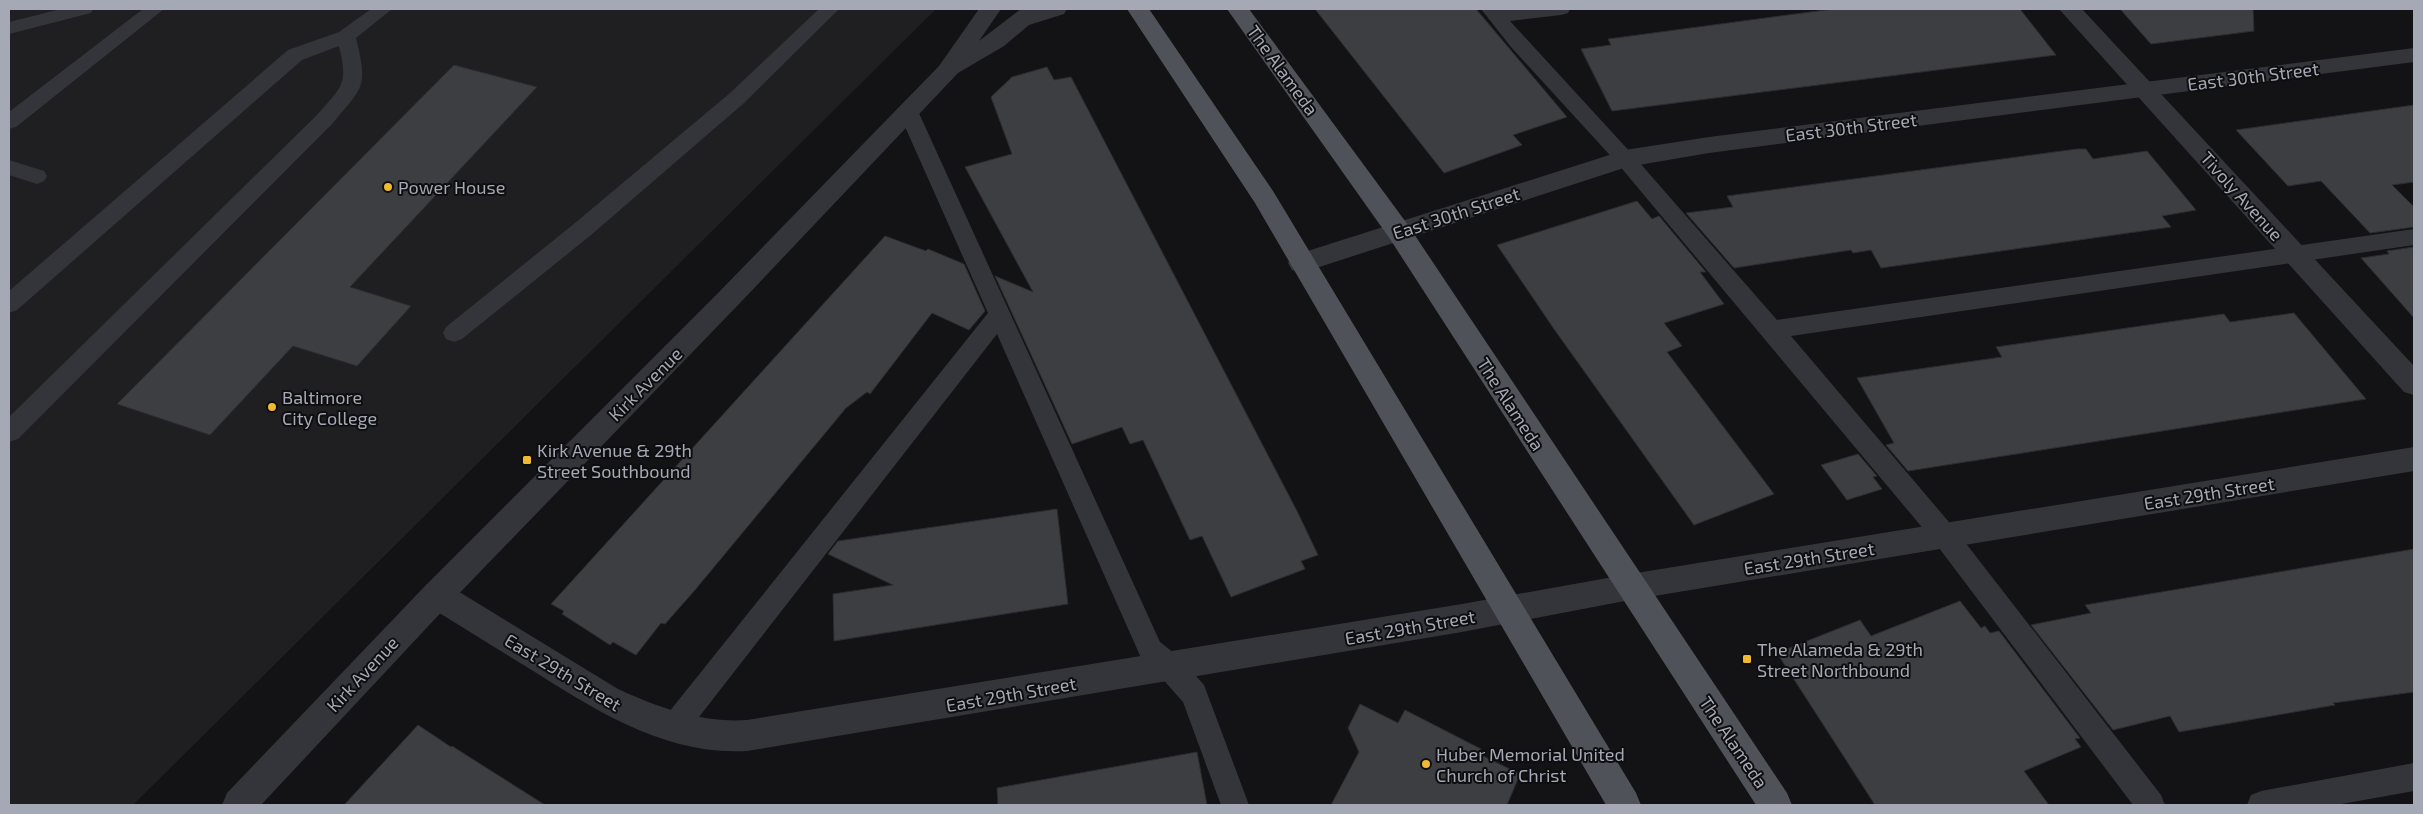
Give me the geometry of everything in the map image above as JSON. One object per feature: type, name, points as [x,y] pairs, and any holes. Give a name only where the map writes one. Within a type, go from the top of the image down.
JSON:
[{"type":"main road","points":[[1138,9],[1264,197],[1301,263],[1624,805]]},
{"type":"main road","name":"The Alameda","points":[[1238,9],[1347,156],[1399,231],[1630,587],[1775,805]]},
{"type":"street","name":"Kirk Avenue","points":[[239,805],[437,595],[730,297],[947,71],[990,9]]},
{"type":"street","name":"Kirk Avenue","points":[[947,71],[991,44],[1028,15],[1056,9]]},
{"type":"street","name":"Tivoly Avenue","points":[[2070,9],[2414,384]]},
{"type":"street","name":"East 30th Street","points":[[1301,263],[1625,159],[1708,145],[2414,55]]},
{"type":"street","name":"East 29th Street","points":[[437,595],[607,700],[675,726],[721,736],[763,734],[1508,610],[1630,587],[2414,459]]},
{"type":"lane","points":[[9,28],[84,9]]},
{"type":"lane","points":[[9,122],[155,9]]},
{"type":"lane","points":[[9,304],[295,55],[346,36],[383,9]]},
{"type":"lane","points":[[454,333],[583,229],[722,110],[830,9]]},
{"type":"lane","points":[[1493,12],[1561,9]]},
{"type":"lane","points":[[1493,12],[1518,43],[1625,159],[1945,536],[2151,805]]},
{"type":"lane","points":[[9,432],[325,119],[352,87],[353,66],[346,36]]},
{"type":"lane","points":[[908,111],[1151,651],[1170,667],[1194,694],[1235,805]]},
{"type":"lane","points":[[9,167],[37,176]]},
{"type":"lane","points":[[1772,330],[2414,237]]},
{"type":"lane","points":[[675,726],[1000,314]]},
{"type":"lane","points":[[2261,805],[2414,777]]},
{"type":"shaded area","name":"Baltimore City College","points":[[9,9],[936,9],[133,805],[9,805]]},
{"type":"building","points":[[1315,9],[1476,9],[1567,117],[1513,135],[1522,145],[1444,173]]},
{"type":"building","points":[[1833,9],[2020,9],[2056,55],[1612,111],[1581,49],[1611,45],[1608,39]]},
{"type":"building","points":[[2120,9],[2253,9],[2254,31],[2151,44]]},
{"type":"building","name":"Power House","points":[[454,65],[537,87],[350,287],[411,306],[357,366],[293,346],[210,435],[117,404]]},
{"type":"building","points":[[1047,67],[1054,80],[1071,77],[1298,513],[1318,555],[1301,561],[1305,569],[1231,597],[1202,536],[1190,540],[1143,440],[1130,444],[1122,427],[1072,444],[995,276],[1033,292],[965,167],[1012,154],[991,97],[1012,77]]},
{"type":"building","points":[[2414,105],[2414,182],[2392,185],[2414,207],[2414,227],[2370,233],[2321,181],[2288,186],[2236,130]]},
{"type":"building","points":[[2086,149],[2093,159],[2147,151],[2196,210],[2162,216],[2171,227],[1881,268],[1871,250],[1853,253],[1851,250],[1734,268],[1686,213],[1733,207],[1727,196]]},
{"type":"building","points":[[1637,201],[1652,219],[1659,216],[1706,272],[1700,272],[1724,304],[1664,323],[1682,346],[1667,352],[1774,494],[1694,525],[1554,329],[1497,245]]},
{"type":"building","points":[[885,236],[926,251],[928,249],[964,264],[985,311],[969,330],[932,313],[870,394],[867,392],[846,408],[695,590],[665,624],[661,623],[636,655],[613,642],[610,645],[562,614],[564,611],[551,604]]},
{"type":"building","points":[[2414,247],[2414,318],[2361,258],[2389,254],[2387,251]]},
{"type":"building","points":[[2294,313],[2366,399],[1908,471],[1886,445],[1894,443],[1857,378],[2002,357],[1996,347],[2224,314],[2230,322]]},
{"type":"building","points":[[1858,454],[1877,476],[1873,477],[1882,489],[1847,500],[1821,465]]},
{"type":"building","points":[[1057,509],[1068,604],[834,641],[833,594],[893,585],[828,554],[838,541]]},
{"type":"building","points":[[2414,549],[2414,692],[2333,703],[2335,705],[2179,732],[2170,716],[2113,730],[2031,625],[2091,613],[2085,605]]},
{"type":"building","points":[[1960,601],[1981,628],[1985,626],[1990,633],[1999,631],[2080,738],[2075,739],[2081,747],[2024,771],[2049,805],[1875,805],[1777,653],[1860,620],[1871,636]]},
{"type":"building","name":"Huber Memorial United Church of Christ","points":[[1360,704],[1398,723],[1405,710],[1481,749],[1479,754],[1520,774],[1507,805],[1331,805],[1359,752],[1348,728]]},
{"type":"building","points":[[418,725],[451,747],[545,805],[344,805]]},
{"type":"building","points":[[1197,752],[1207,805],[998,805],[997,788]]},
{"type":"place","name":"Power House","points":[[388,187]]},
{"type":"place","name":"Baltimore City College","points":[[272,407]]},
{"type":"place","name":"Kirk Avenue & 29th Street Southbound","points":[[527,460]]},
{"type":"place","name":"The Alameda & 29th Street Northbound","points":[[1747,659]]},
{"type":"place","name":"Huber Memorial United Church of Christ","points":[[1426,764]]}]
